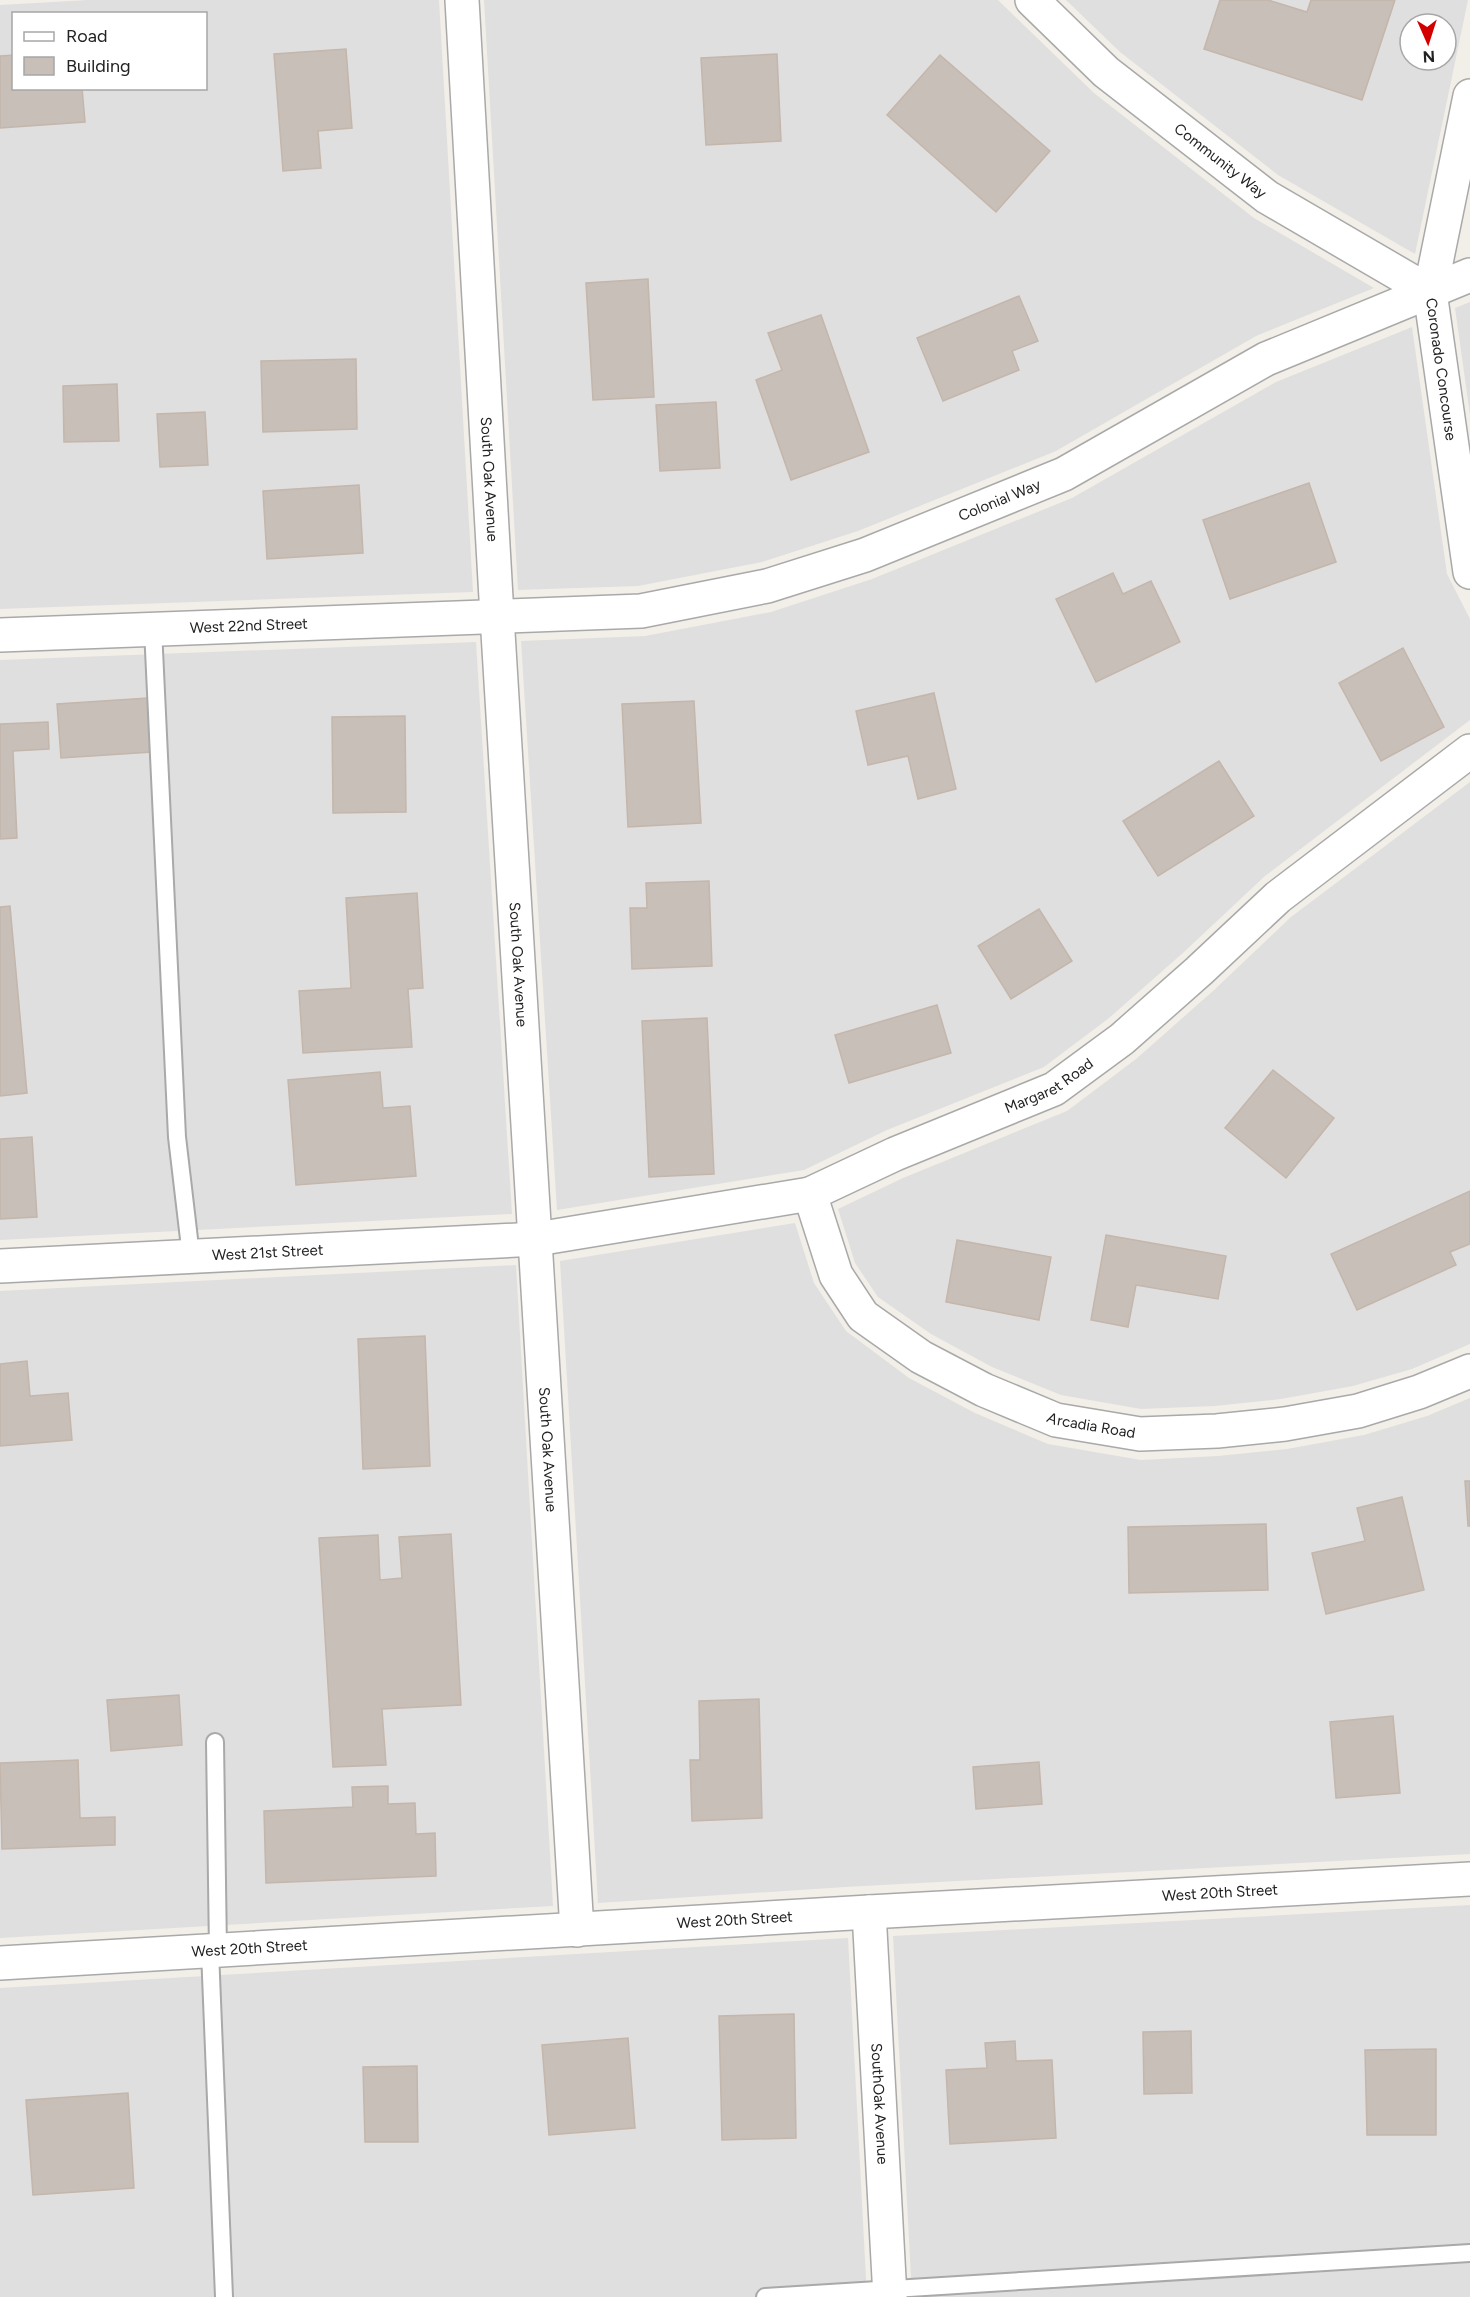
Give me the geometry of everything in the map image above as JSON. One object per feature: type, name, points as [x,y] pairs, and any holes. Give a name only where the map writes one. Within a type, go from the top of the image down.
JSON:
[{"type":"street","name":"South Oak Avenue","points":[[462,0],[497,616],[578,1930]]},
{"type":"street","name":"Community Way","points":[[1032,0],[1106,72],[1267,197],[1430,292]]},
{"type":"street","name":"Coronado Concourse","points":[[1470,96],[1430,292],[1470,572]]},
{"type":"street","name":"Colonial Way","points":[[497,616],[641,611],[767,586],[865,555],[1064,474],[1266,359],[1470,275]]},
{"type":"street","name":"West 22nd Street","points":[[0,635],[497,616]]},
{"type":"street","name":"Margaret Road","points":[[537,1239],[810,1194],[895,1154],[1054,1089],[1122,1039],[1278,897],[1470,751]]},
{"type":"street","name":"Arcadia Road","points":[[810,1194],[836,1275],[863,1316],[921,1357],[984,1390],[1056,1420],[1140,1434],[1217,1431],[1284,1424],[1358,1411],[1419,1392],[1470,1371]]},
{"type":"street","name":"West 21st Street","points":[[0,1266],[537,1239]]},
{"type":"street","name":"West 20th Street","points":[[0,1963],[869,1911],[1470,1879]]},
{"type":"street","name":"SouthOak Avenue","points":[[869,1911],[890,2293]]},
{"type":"lane","points":[[153,629],[177,1137],[191,1256]]},
{"type":"lane","points":[[215,1742],[214,1951],[224,2297]]},
{"type":"lane","points":[[765,2297],[890,2293],[1470,2253]]},
{"type":"shaded area","points":[[88,0],[439,0],[473,592],[0,609],[0,5]]},
{"type":"shaded area","points":[[484,0],[998,0],[1094,93],[1254,218],[1374,288],[1256,336],[1056,451],[858,531],[762,562],[638,586],[518,590]]},
{"type":"shaded area","points":[[1066,0],[1468,0],[1458,48],[1458,12],[1398,12],[1398,72],[1453,72],[1415,254],[1278,175],[1120,52]]},
{"type":"shaded area","points":[[1470,302],[1470,415],[1455,308]]},
{"type":"shaded area","points":[[1412,327],[1447,574],[1470,619],[1470,720],[1265,876],[1109,1018],[1044,1067],[887,1130],[804,1170],[557,1210],[521,641],[645,636],[771,612],[872,579],[1072,498],[1276,382]]},
{"type":"shaded area","points":[[476,642],[512,1214],[0,1240],[0,660]]},
{"type":"shaded area","points":[[1470,782],[1470,1344],[1412,1369],[1353,1386],[1281,1399],[1215,1406],[1141,1409],[1061,1395],[992,1367],[931,1334],[878,1297],[855,1263],[838,1209],[903,1178],[1067,1111],[1136,1059],[1213,991],[1291,917]]},
{"type":"shaded area","points":[[795,1223],[814,1283],[846,1331],[909,1378],[975,1413],[1048,1444],[1141,1460],[1287,1449],[1364,1435],[1427,1416],[1470,1398],[1470,1854],[845,1887],[598,1903],[560,1261]]},
{"type":"shaded area","points":[[516,1265],[553,1906],[0,1938],[0,1291]]},
{"type":"shaded area","points":[[1470,1905],[1470,2297],[912,2297],[893,1936]]},
{"type":"shaded area","points":[[848,1938],[867,2297],[0,2297],[0,1988]]},
{"type":"building","points":[[1220,0],[1268,0],[1307,12],[1311,0],[1395,0],[1362,100],[1204,49]]},
{"type":"building","points":[[346,49],[352,128],[318,131],[321,168],[283,171],[274,54]]},
{"type":"building","points":[[777,54],[781,141],[706,145],[701,58]]},
{"type":"building","points":[[12,55],[12,90],[82,90],[85,122],[0,128],[0,56]]},
{"type":"building","points":[[940,55],[1050,151],[996,212],[887,115]]},
{"type":"building","points":[[648,279],[654,397],[593,400],[586,283]]},
{"type":"building","points":[[1019,296],[1038,341],[1012,351],[1019,370],[943,401],[917,338]]},
{"type":"building","points":[[821,315],[869,452],[791,480],[756,380],[782,370],[768,333]]},
{"type":"building","points":[[356,359],[357,429],[263,432],[261,361]]},
{"type":"building","points":[[117,384],[119,441],[64,442],[63,386]]},
{"type":"building","points":[[716,402],[720,468],[660,471],[656,405]]},
{"type":"building","points":[[205,412],[208,465],[160,467],[157,414]]},
{"type":"building","points":[[1309,483],[1336,562],[1230,599],[1203,520]]},
{"type":"building","points":[[359,485],[363,553],[267,559],[263,491]]},
{"type":"building","points":[[1113,573],[1123,594],[1151,581],[1180,642],[1096,682],[1056,599]]},
{"type":"building","points":[[1403,648],[1444,727],[1381,761],[1339,683]]},
{"type":"building","points":[[934,693],[956,789],[918,799],[908,756],[868,765],[856,711]]},
{"type":"building","points":[[148,698],[152,752],[61,758],[57,704]]},
{"type":"building","points":[[694,701],[701,823],[628,827],[622,704]]},
{"type":"building","points":[[405,716],[406,812],[333,813],[332,717]]},
{"type":"building","points":[[48,722],[49,749],[13,751],[17,838],[0,839],[0,724]]},
{"type":"building","points":[[1219,761],[1254,816],[1158,876],[1123,821]]},
{"type":"building","points":[[709,881],[712,966],[632,969],[630,908],[647,908],[646,883]]},
{"type":"building","points":[[417,893],[423,988],[408,989],[412,1047],[303,1053],[299,991],[351,988],[346,898]]},
{"type":"building","points":[[10,906],[27,1093],[0,1096],[0,907]]},
{"type":"building","points":[[1039,909],[1072,961],[1011,999],[978,946]]},
{"type":"building","points":[[937,1005],[951,1053],[849,1083],[835,1035]]},
{"type":"building","points":[[707,1018],[714,1174],[649,1177],[642,1021]]},
{"type":"building","points":[[1273,1070],[1334,1118],[1286,1178],[1225,1128]]},
{"type":"building","points":[[380,1072],[383,1108],[410,1106],[416,1176],[296,1185],[288,1080]]},
{"type":"building","points":[[32,1137],[37,1217],[0,1219],[0,1139]]},
{"type":"building","points":[[1470,1191],[1470,1244],[1450,1252],[1456,1265],[1357,1310],[1331,1254]]},
{"type":"building","points":[[1106,1235],[1226,1256],[1218,1299],[1136,1285],[1128,1327],[1091,1320]]},
{"type":"building","points":[[957,1240],[1051,1257],[1039,1320],[946,1302]]},
{"type":"building","points":[[425,1336],[430,1466],[363,1469],[358,1339]]},
{"type":"building","points":[[27,1361],[30,1396],[68,1393],[72,1440],[0,1446],[0,1364]]},
{"type":"building","points":[[1465,1481],[1470,1481],[1470,1526],[1468,1526]]},
{"type":"building","points":[[1402,1497],[1424,1590],[1326,1614],[1312,1553],[1365,1541],[1357,1508]]},
{"type":"building","points":[[1266,1524],[1268,1590],[1129,1593],[1128,1527]]},
{"type":"building","points":[[451,1534],[461,1705],[382,1709],[386,1765],[333,1767],[319,1538],[378,1535],[380,1580],[402,1578],[399,1537]]},
{"type":"building","points":[[179,1695],[182,1745],[111,1751],[107,1700]]},
{"type":"building","points":[[759,1699],[762,1818],[692,1821],[690,1760],[700,1760],[699,1701]]},
{"type":"building","points":[[1393,1716],[1400,1793],[1336,1798],[1330,1722]]},
{"type":"building","points":[[78,1760],[80,1818],[115,1817],[115,1845],[2,1849],[0,1763]]},
{"type":"building","points":[[1039,1762],[1042,1804],[976,1809],[973,1767]]},
{"type":"building","points":[[388,1786],[388,1804],[415,1803],[416,1834],[435,1833],[436,1876],[266,1883],[264,1811],[353,1807],[352,1787]]},
{"type":"building","points":[[794,2014],[796,2138],[722,2140],[719,2016]]},
{"type":"building","points":[[1191,2031],[1192,2093],[1144,2094],[1143,2032]]},
{"type":"building","points":[[628,2038],[635,2128],[549,2135],[542,2045]]},
{"type":"building","points":[[1015,2041],[1016,2061],[1052,2060],[1056,2138],[950,2144],[946,2070],[987,2068],[985,2043]]},
{"type":"building","points":[[1436,2049],[1436,2135],[1367,2135],[1365,2050]]},
{"type":"building","points":[[417,2066],[418,2142],[365,2142],[363,2067]]},
{"type":"building","points":[[128,2093],[134,2188],[33,2195],[26,2100]]}]
